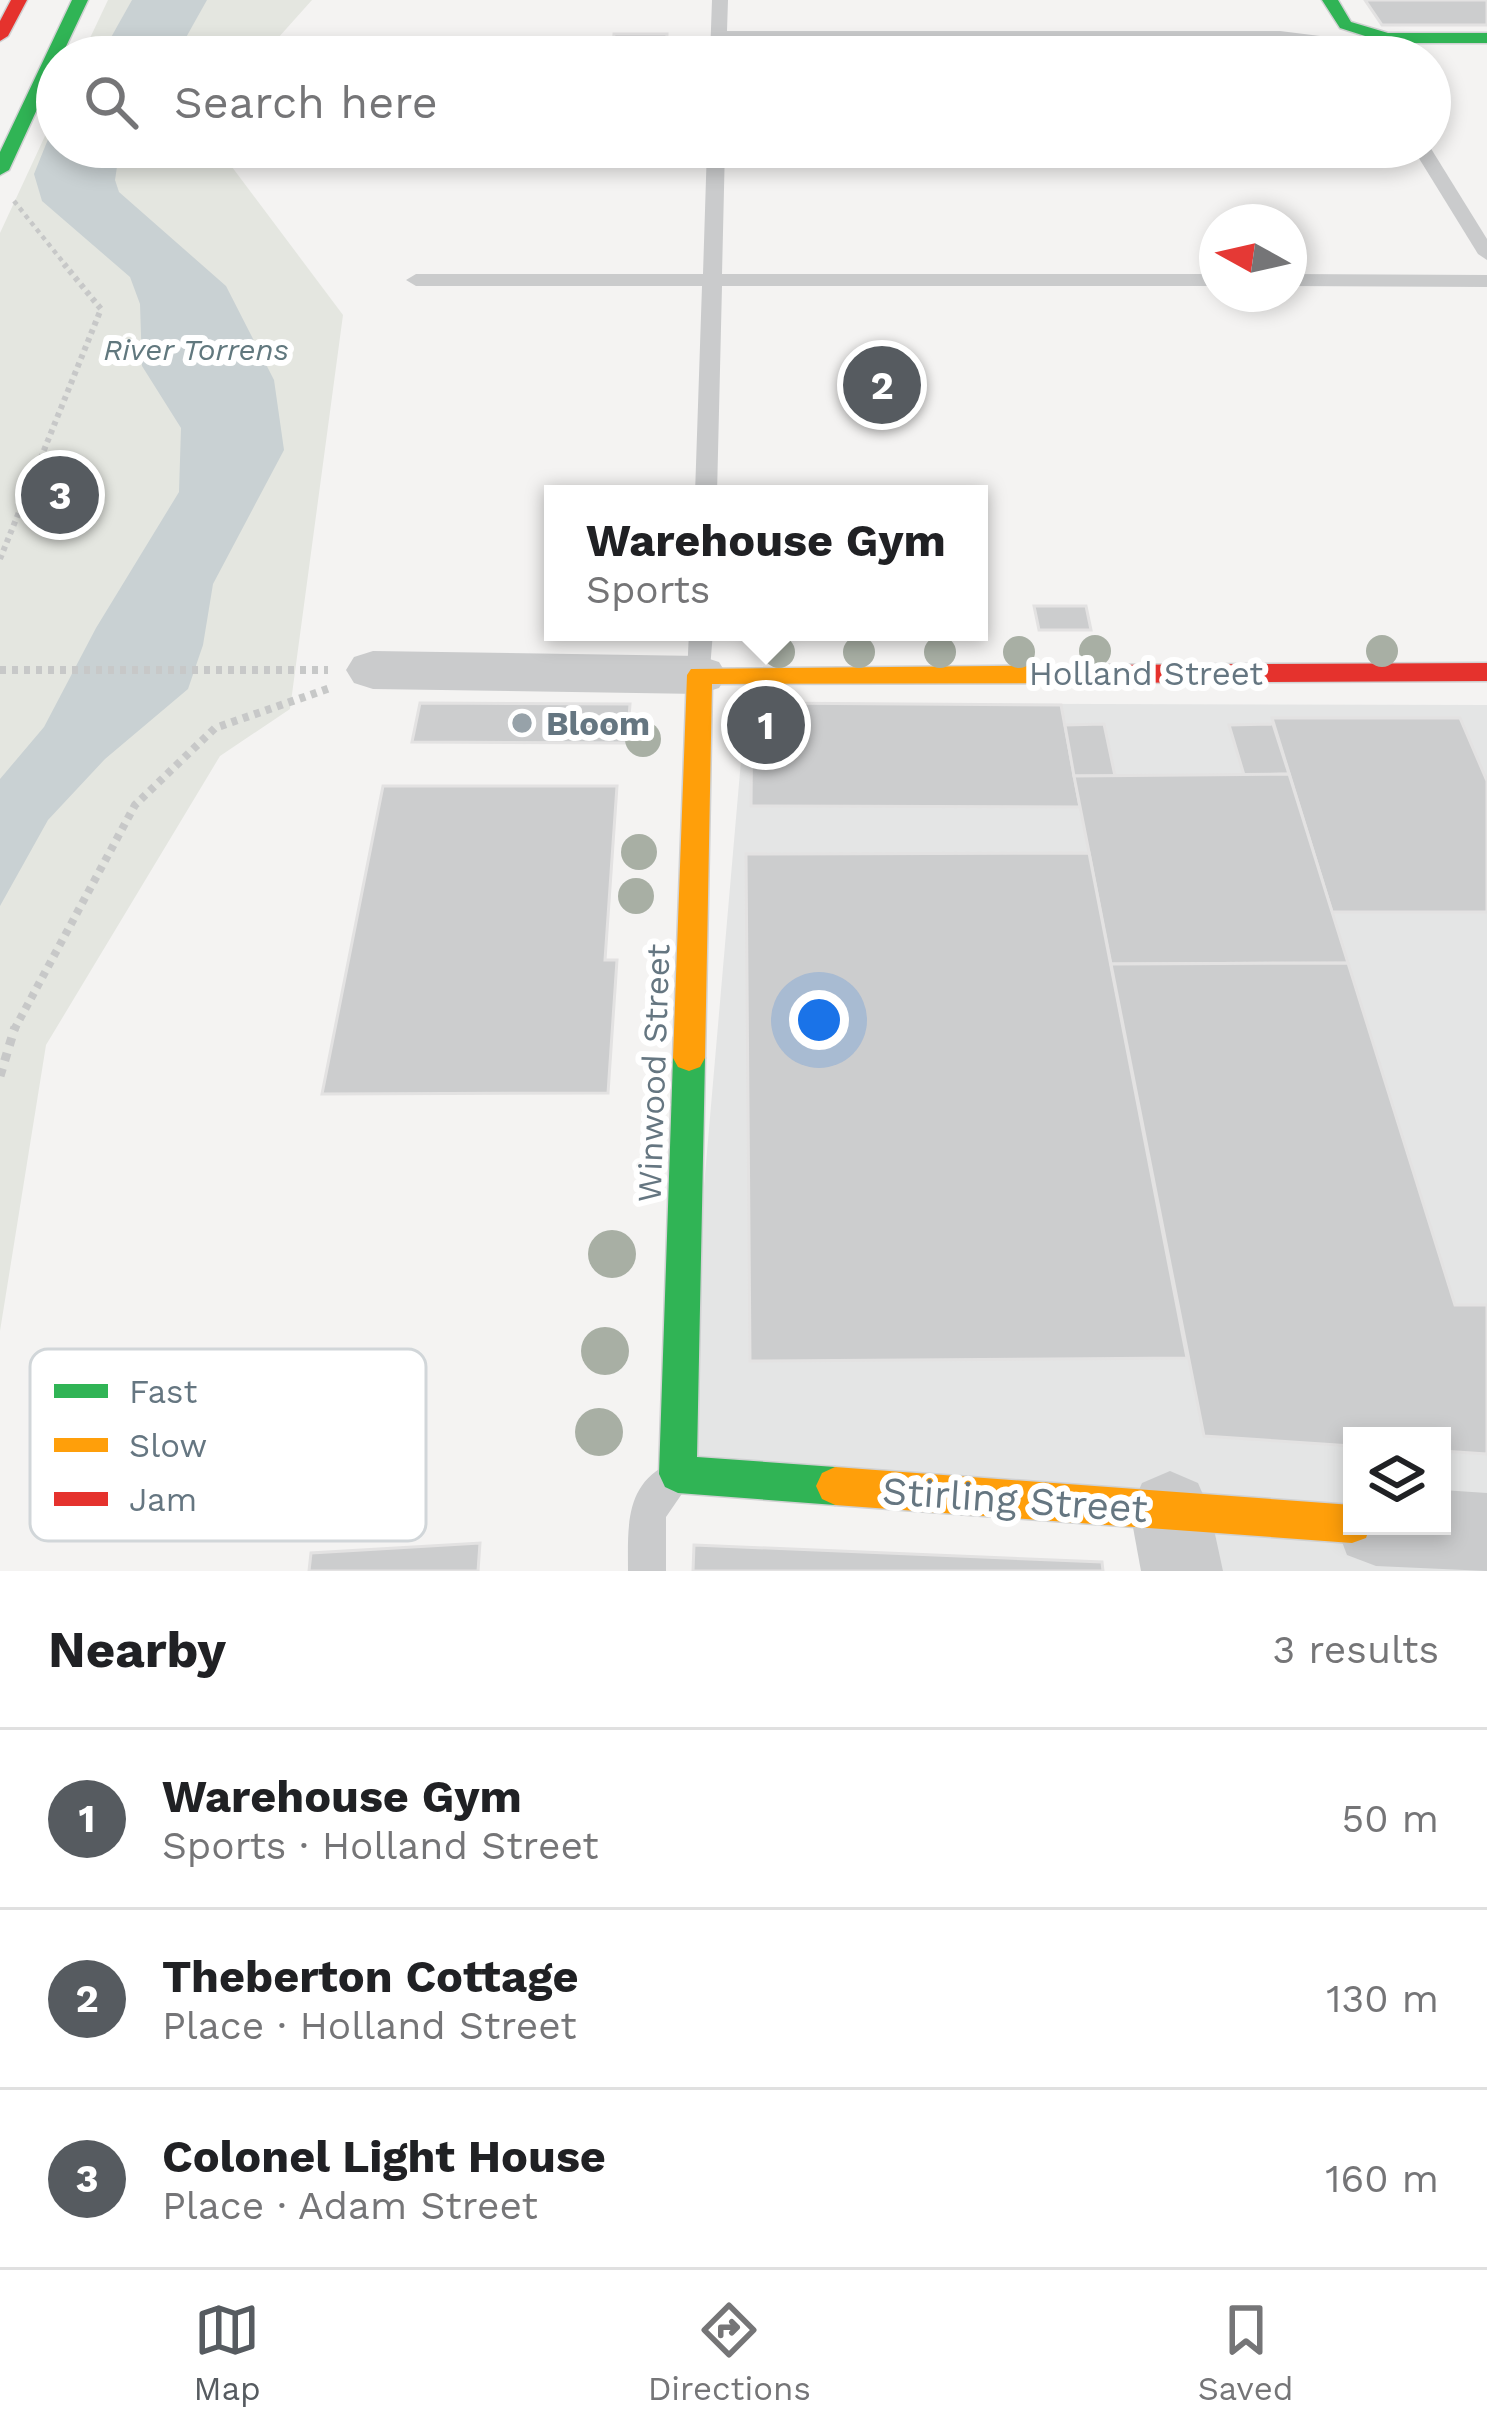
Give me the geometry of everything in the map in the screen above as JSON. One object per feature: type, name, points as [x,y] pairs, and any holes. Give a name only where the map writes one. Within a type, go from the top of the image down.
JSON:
[{"type":"street","points":[[0,36],[19,0]]},
{"type":"street","points":[[65,36],[80,0]]},
{"type":"street","points":[[1330,0],[1346,26],[1380,36]]},
{"type":"street","points":[[1451,38],[1487,38]]},
{"type":"street","points":[[6,178],[36,106]]},
{"type":"street","name":"Holland Street","points":[[373,670],[700,653],[1487,672]]},
{"type":"street","name":"Winwood Street","points":[[679,1474],[700,653]]},
{"type":"street","name":"Stirling Street","points":[[679,1474],[1176,1541],[1343,1525]]},
{"type":"street","points":[[1451,1531],[1487,1534]]},
{"type":"lane","points":[[720,0],[719,36],[1280,36]]},
{"type":"lane","points":[[706,485],[716,168]]},
{"type":"lane","points":[[1434,168],[1487,254]]},
{"type":"lane","points":[[416,280],[1199,280]]},
{"type":"lane","points":[[1307,280],[1487,281]]},
{"type":"lane","points":[[647,1571],[647,1510],[679,1474]]},
{"type":"path","points":[[0,559],[101,309],[23,216],[6,178]]},
{"type":"path","points":[[0,670],[373,670]]},
{"type":"path","points":[[0,1076],[19,1016],[135,805],[214,728],[373,670]]},
{"type":"shaded area","points":[[108,0],[312,0],[280,36],[91,36]]},
{"type":"shaded area","points":[[36,155],[36,168],[233,168],[343,315],[290,709],[220,756],[46,1045],[0,1331],[0,233]]},
{"type":"shaded area","points":[[746,703],[1487,705],[1487,1571],[1182,1571],[1170,1511],[679,1474]]},
{"type":"water","points":[[132,0],[207,0],[187,36],[112,36]]},
{"type":"water","name":"River Torrens","points":[[36,168],[117,168],[119,192],[226,286],[274,380],[284,450],[213,584],[203,645],[188,689],[105,759],[48,820],[0,906],[0,779],[44,727],[96,628],[179,492],[181,428],[142,366],[140,304],[130,277],[42,201]]},
{"type":"building","points":[[1365,0],[1487,0],[1487,25],[1382,25]]},
{"type":"building","points":[[614,34],[667,34],[667,36]]},
{"type":"building","points":[[1034,606],[1086,606],[1091,630],[1039,630]]},
{"type":"building","name":"Bloom","points":[[420,703],[630,704],[627,743],[412,742]]},
{"type":"building","points":[[752,703],[1061,705],[1080,807],[751,806]]},
{"type":"building","points":[[1272,718],[1460,718],[1487,781],[1487,912],[1332,912]]},
{"type":"building","points":[[1104,724],[1115,776],[1074,776],[1065,725]]},
{"type":"building","points":[[1273,724],[1289,774],[1244,775],[1229,725]]},
{"type":"building","points":[[1289,774],[1348,963],[1111,964],[1074,776]]},
{"type":"building","points":[[383,786],[617,786],[605,960],[617,960],[608,1093],[322,1094]]},
{"type":"building","points":[[1089,853],[1187,1358],[750,1361],[746,854]]},
{"type":"building","points":[[1348,963],[1455,1305],[1487,1305],[1487,1454],[1451,1452],[1451,1427],[1343,1427],[1343,1445],[1204,1436],[1111,964]]},
{"type":"building","points":[[480,1543],[478,1571],[309,1571],[311,1553]]},
{"type":"building","points":[[694,1545],[1102,1562],[1103,1571],[693,1571]]},
{"type":"traffic: fast","points":[[63,36],[80,0]]},
{"type":"traffic: fast","points":[[1330,0],[1345,25],[1381,36]]},
{"type":"traffic: fast","points":[[1451,38],[1487,38]]},
{"type":"traffic: fast","points":[[0,170],[36,94]]},
{"type":"traffic: fast","points":[[689,1058],[678,1474],[835,1486]]},
{"type":"traffic: slow","points":[[689,1058],[700,675],[1088,674]]},
{"type":"traffic: slow","points":[[835,1486],[1343,1523]]},
{"type":"traffic: jam","points":[[0,36],[19,0]]},
{"type":"traffic: jam","points":[[1088,674],[1487,672]]},
{"type":"place","name":"Theberton Cottage","points":[[882,385]]},
{"type":"place","name":"Colonel Light House","points":[[60,495]]},
{"type":"place","name":"Bloom","points":[[522,723]]},
{"type":"place","name":"Warehouse Gym","points":[[766,725]]}]
